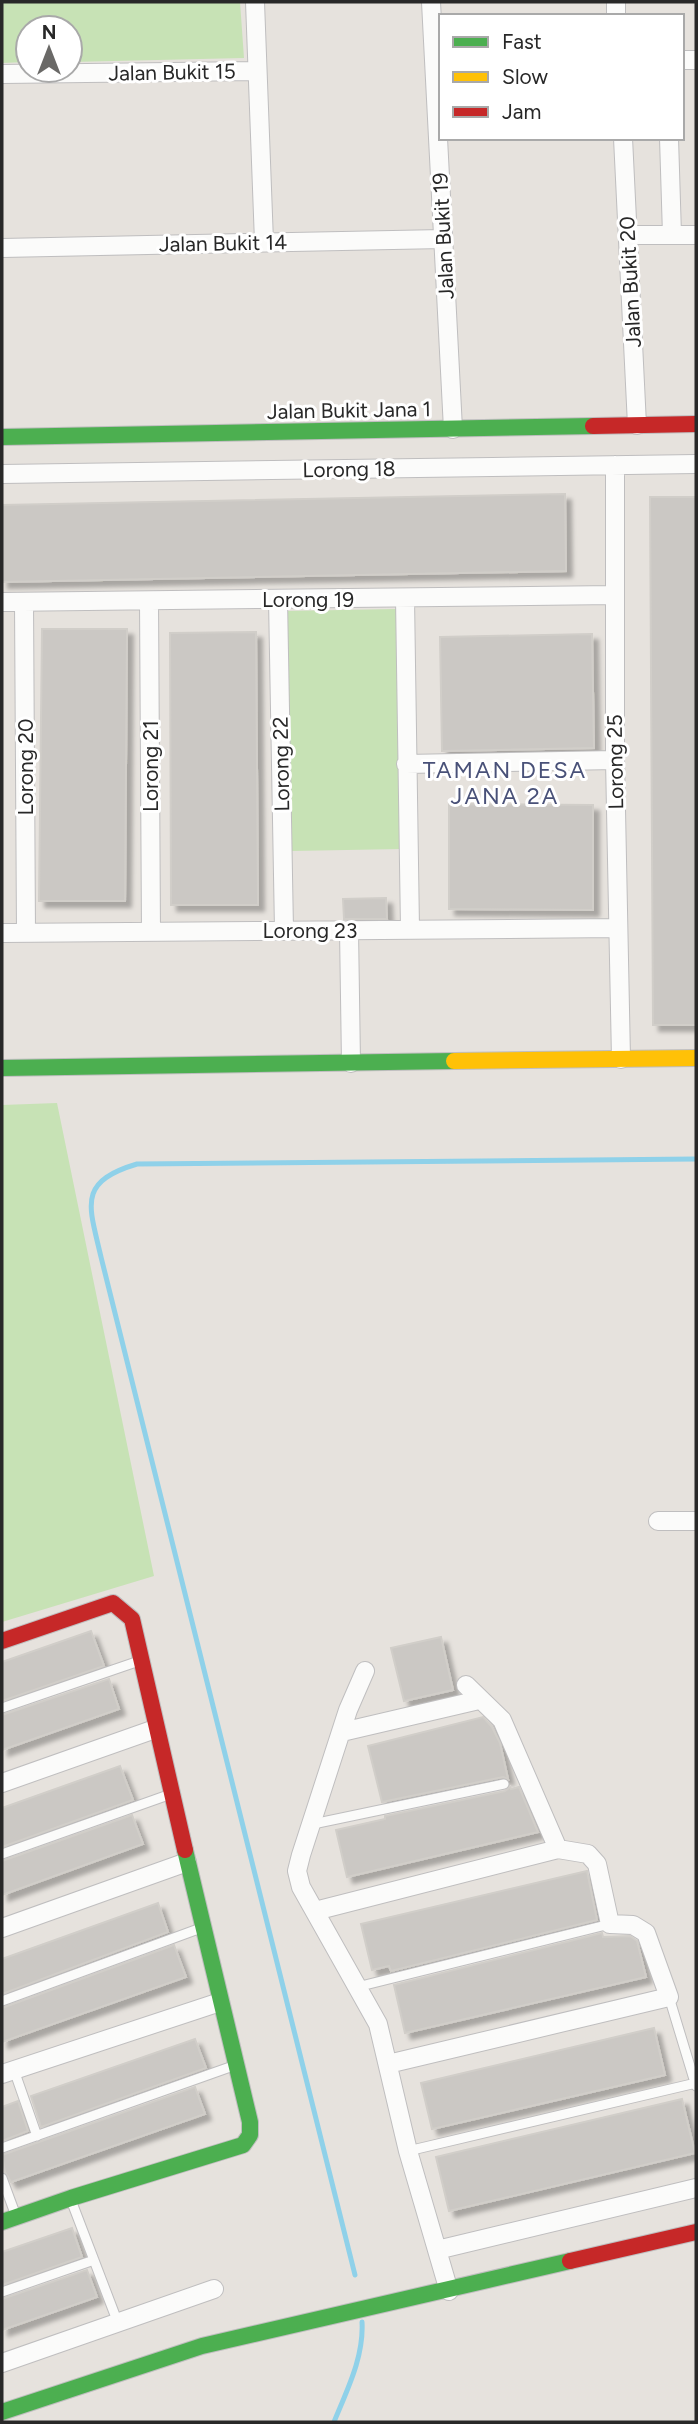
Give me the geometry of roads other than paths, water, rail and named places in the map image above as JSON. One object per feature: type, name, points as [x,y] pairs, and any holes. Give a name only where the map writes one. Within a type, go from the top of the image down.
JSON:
[{"type":"street","points":[[255,2],[264,242]]},
{"type":"street","name":"Jalan Bukit 19","points":[[431,2],[453,429]]},
{"type":"street","name":"Jalan Bukit 15","points":[[2,74],[257,71]]},
{"type":"street","name":"Jalan Bukit 20","points":[[623,140],[637,425]]},
{"type":"street","points":[[669,140],[672,235]]},
{"type":"street","points":[[628,235],[696,234]]},
{"type":"street","name":"Jalan Bukit 14","points":[[2,248],[443,239]]},
{"type":"street","name":"Jalan Bukit Jana 1","points":[[2,437],[696,424]]},
{"type":"street","name":"Lorong 18","points":[[2,474],[696,464]]},
{"type":"street","name":"Lorong 25","points":[[615,465],[615,760],[621,1059]]},
{"type":"street","name":"Lorong 19","points":[[2,602],[614,595]]},
{"type":"street","points":[[405,598],[410,929]]},
{"type":"street","name":"Lorong 22","points":[[278,599],[284,930]]},
{"type":"street","name":"Lorong 21","points":[[149,601],[151,932]]},
{"type":"street","name":"Lorong 20","points":[[23,602],[26,933]]},
{"type":"street","points":[[406,764],[615,760]]},
{"type":"street","name":"Lorong 23","points":[[2,933],[618,928]]},
{"type":"street","points":[[349,930],[351,1063]]},
{"type":"street","points":[[2,1068],[696,1058]]},
{"type":"street","points":[[658,1521],[696,1521]]},
{"type":"street","points":[[2,1641],[113,1602],[132,1619],[155,1729],[250,2122],[250,2135],[243,2145],[9,2220]]},
{"type":"street","points":[[365,1671],[342,1732],[298,1871],[302,1887],[378,2024],[408,2151],[449,2291]]},
{"type":"street","points":[[466,1685],[502,1720],[558,1849]]},
{"type":"street","points":[[342,1732],[479,1700]]},
{"type":"street","points":[[2,1783],[155,1729]]},
{"type":"street","points":[[315,1911],[558,1849],[588,1854],[597,1864],[610,1924],[633,1925],[646,1933],[669,1997],[388,2064]]},
{"type":"street","points":[[2,1928],[187,1862]]},
{"type":"street","points":[[8,2072],[220,2002]]},
{"type":"street","points":[[437,2250],[696,2188]]},
{"type":"street","points":[[2,2412],[202,2346],[696,2232]]},
{"type":"street","points":[[2,2363],[214,2289]]},
{"type":"lane","points":[[2,1708],[141,1660]]},
{"type":"lane","points":[[313,1824],[504,1784]]},
{"type":"lane","points":[[2,1854],[171,1794]]},
{"type":"lane","points":[[357,1987],[610,1924]]},
{"type":"lane","points":[[2,2001],[203,1928]]},
{"type":"lane","points":[[408,2151],[696,2085],[669,1997]]},
{"type":"lane","points":[[2,2148],[235,2066]]},
{"type":"lane","points":[[8,2072],[37,2136]]},
{"type":"lane","points":[[2,2178],[9,2220]]},
{"type":"lane","points":[[71,2198],[118,2323]]},
{"type":"lane","points":[[2,2292],[94,2260]]},
{"type":"waterway","points":[[355,2275],[101,1257],[93,1223],[92,1198],[104,1179],[137,1164],[696,1159]]},
{"type":"waterway","points":[[334,2422],[357,2361],[362,2322]]},
{"type":"district","name":"TAMAN DESA JANA 2A","points":[[505,783]]}]
